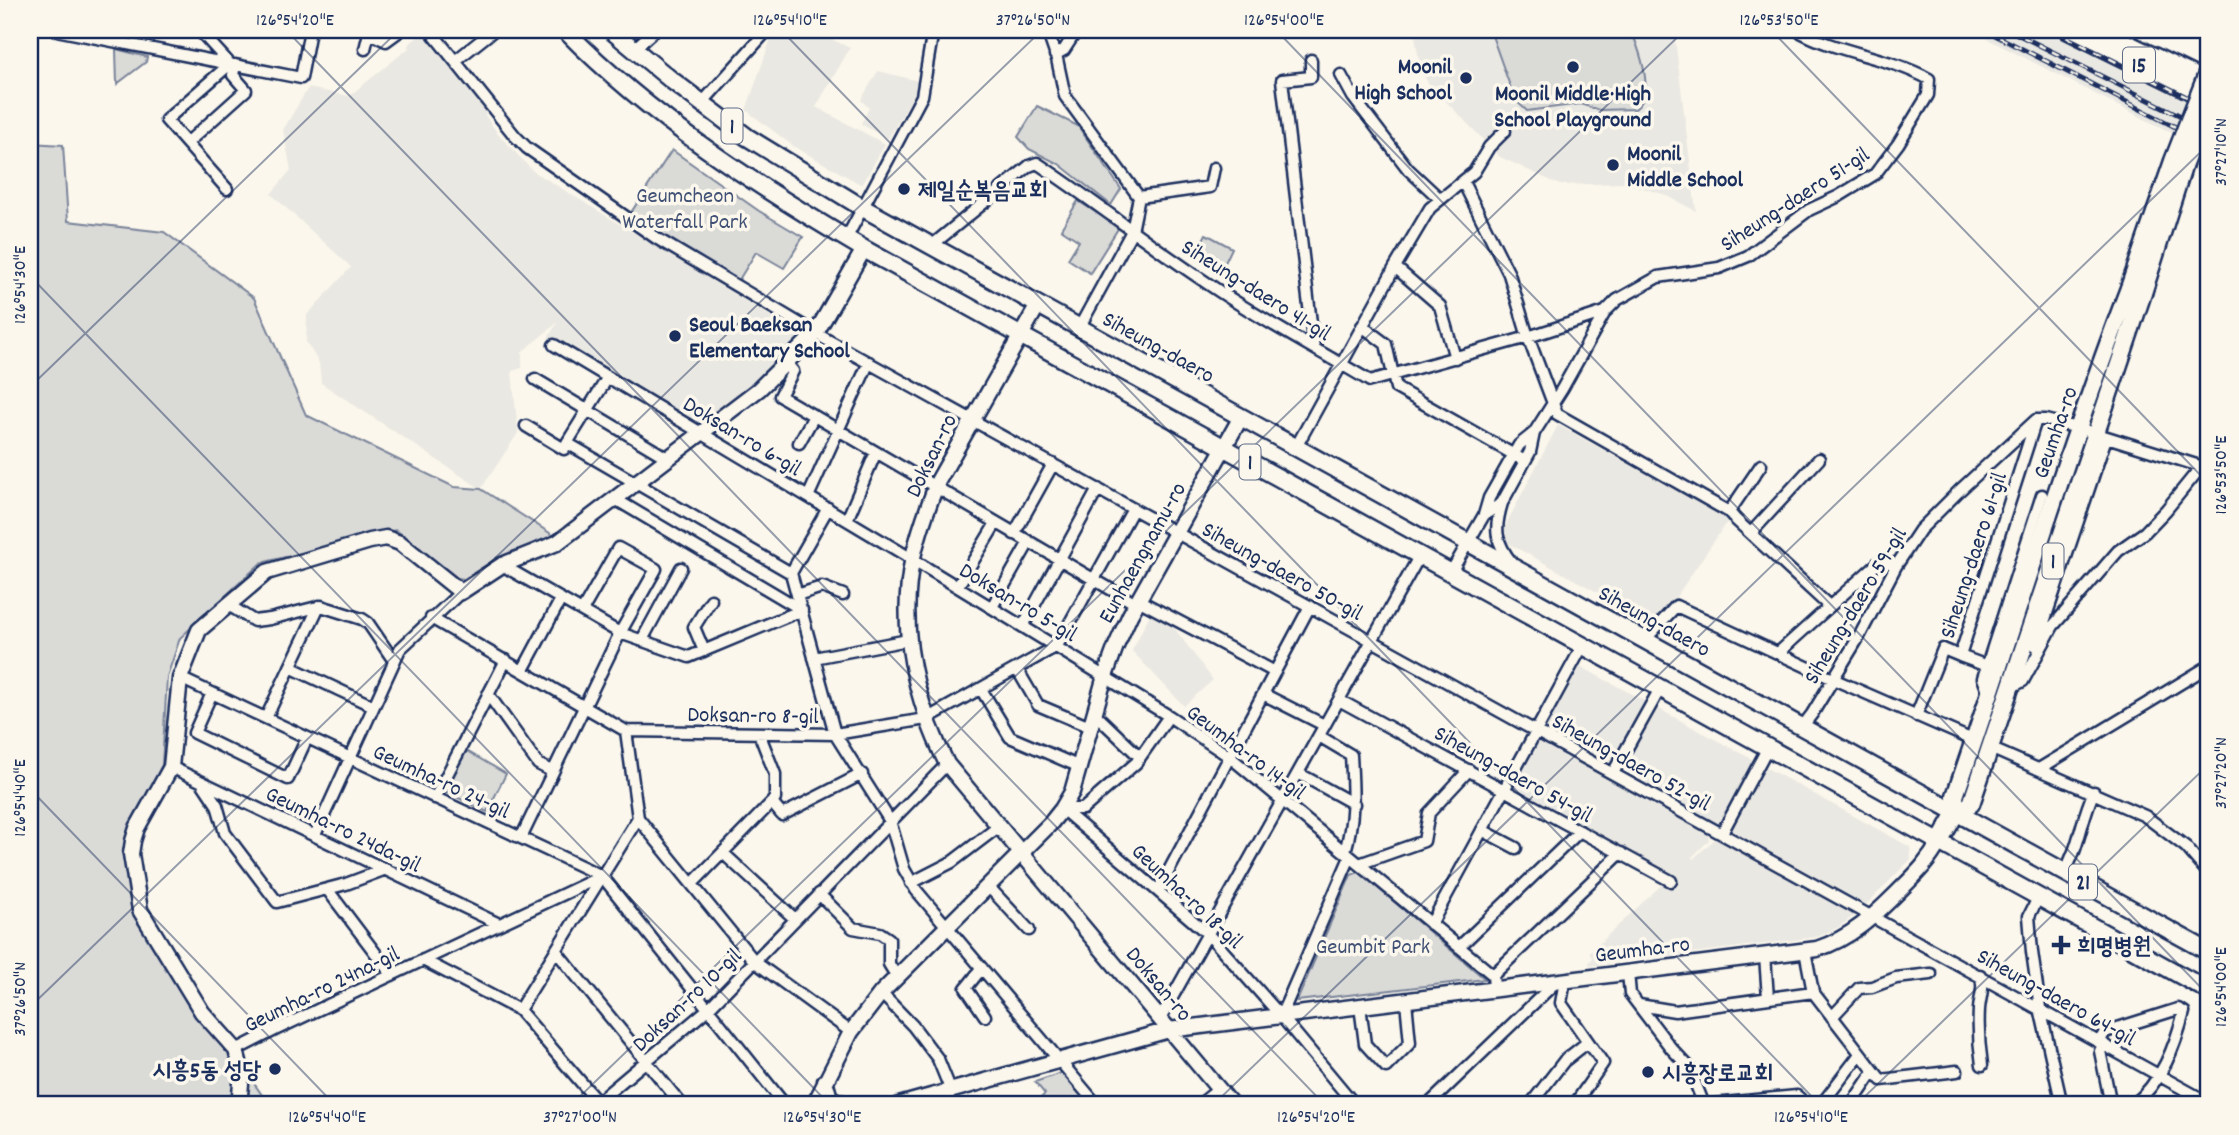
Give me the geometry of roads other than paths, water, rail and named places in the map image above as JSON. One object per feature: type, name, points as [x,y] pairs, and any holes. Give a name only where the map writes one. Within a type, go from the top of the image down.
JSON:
[{"type":"highway","name":"15","points":[[2069,30],[2209,100]]},
{"type":"highway","name":"15","points":[[2098,30],[2209,84]]},
{"type":"main road","name":"1","points":[[565,30],[614,76],[699,145],[732,169],[846,239],[1940,841]]},
{"type":"main road","name":"Siheung-daero","points":[[611,30],[764,149],[863,208],[2209,952]]},
{"type":"main road","name":"Geumha-ro","points":[[1982,744],[2010,688],[2101,436],[2136,291],[2172,161],[2209,69]]},
{"type":"main road","name":"Geumha-ro","points":[[1940,841],[1956,813],[1971,804],[1990,696],[2078,429],[2136,291],[2209,100]]},
{"type":"main road","name":"21","points":[[1940,841],[2209,991]]},
{"type":"street","points":[[56,30],[301,78],[310,30]]},
{"type":"street","points":[[187,143],[246,90],[233,75],[232,65],[199,30]]},
{"type":"street","points":[[365,49],[369,33],[386,41],[401,30]]},
{"type":"street","name":"Siheung-daero 50-gil","points":[[430,30],[514,136],[527,148],[656,238],[816,333],[1372,640]]},
{"type":"street","points":[[455,61],[494,30]]},
{"type":"street","points":[[634,49],[654,30]]},
{"type":"street","points":[[846,239],[922,96],[933,30]]},
{"type":"street","points":[[1047,30],[1065,96],[1139,197],[1210,187],[1214,168]]},
{"type":"street","points":[[1055,55],[1064,50],[1077,30]]},
{"type":"street","name":"Siheung-daero 51-gil","points":[[1451,572],[1484,515],[1489,498],[1519,445],[1534,433],[1605,312],[1624,295],[1658,277],[1719,268],[1748,256],[1809,210],[1875,174],[1928,95],[1929,79],[1883,61],[1816,41],[1797,30]]},
{"type":"street","points":[[702,103],[764,34]]},
{"type":"street","points":[[1311,60],[1311,77],[1282,80],[1314,348]]},
{"type":"street","points":[[227,189],[166,120],[232,65]]},
{"type":"street","points":[[1341,75],[1353,97],[1408,169],[1440,199]]},
{"type":"street","points":[[1296,447],[1430,208],[1463,182],[1479,165],[1489,147],[1506,131]]},
{"type":"street","name":"Siheung-daero 41-gil","points":[[931,246],[1029,166],[1037,163],[1206,283],[1370,381],[1528,337],[1605,312]]},
{"type":"street","points":[[1463,182],[1510,274],[1528,337],[1557,414],[1729,512],[1829,607]]},
{"type":"street","name":"Siheung-daero","points":[[1079,328],[1132,231],[1139,197]]},
{"type":"street","points":[[315,835],[400,649],[430,618],[461,592],[502,565],[556,543],[759,389],[816,333],[864,249]]},
{"type":"street","points":[[1395,267],[1440,306],[1455,358]]},
{"type":"street","name":"Doksan-ro","points":[[1038,305],[935,488],[912,559],[907,606],[908,640],[916,686],[926,719],[947,764],[1232,1105]]},
{"type":"street","points":[[1362,326],[1385,344],[1396,388],[1525,461]]},
{"type":"street","name":"Doksan-ro 6-gil","points":[[554,345],[912,559]]},
{"type":"street","points":[[808,497],[869,362]]},
{"type":"street","points":[[786,363],[793,371],[780,396],[1094,580],[1275,672]]},
{"type":"street","points":[[526,426],[564,449],[608,377]]},
{"type":"street","points":[[536,379],[669,458]]},
{"type":"street","points":[[799,443],[814,416]]},
{"type":"street","name":"Eunhaengnamu-ro","points":[[814,1105],[851,1032],[881,992],[1022,854],[1069,800],[1116,646],[1137,602],[1241,417]]},
{"type":"street","points":[[2010,688],[2023,681],[2053,626],[2118,551],[2145,532],[2205,469],[2078,429],[2036,420]]},
{"type":"street","name":"Siheung-daero 59-gil","points":[[1802,727],[1860,635],[1896,566],[1920,530],[2036,420]]},
{"type":"street","name":"Siheung-daero 61-gil","points":[[1916,716],[1943,649],[1960,656],[2036,420]]},
{"type":"street","name":"Siheung-daero 51-gil","points":[[1484,515],[1502,503],[1531,452],[1534,433]]},
{"type":"street","points":[[2028,670],[2101,436]]},
{"type":"street","points":[[567,443],[791,573]]},
{"type":"street","points":[[847,520],[876,452]]},
{"type":"street","points":[[1751,533],[1819,459]]},
{"type":"street","points":[[1014,534],[1053,464]]},
{"type":"street","points":[[1729,512],[1761,465]]},
{"type":"street","points":[[1023,626],[1098,489]]},
{"type":"street","points":[[1990,696],[1983,678],[2042,495]]},
{"type":"street","points":[[615,499],[802,610]]},
{"type":"street","points":[[1502,503],[1497,519],[1499,545],[1519,571]]},
{"type":"street","points":[[828,508],[791,573],[835,734],[890,821],[911,883],[1097,1105]]},
{"type":"street","points":[[1057,646],[1133,509]]},
{"type":"street","points":[[958,586],[996,523]]},
{"type":"street","points":[[239,1105],[242,1073],[236,1050],[202,1012],[140,910],[131,854],[137,828],[171,767],[180,678],[199,630],[267,572],[386,538],[400,543],[461,592]]},
{"type":"street","points":[[992,607],[1029,542]]},
{"type":"street","points":[[520,838],[620,633],[656,569],[618,548],[582,611]]},
{"type":"street","name":"Siheung-daero 50-gil","points":[[1165,1024],[1208,934],[1420,555]]},
{"type":"street","name":"Doksan-ro 5-gil","points":[[912,559],[1105,676]]},
{"type":"street","points":[[1778,653],[1878,563],[1885,561],[1896,566]]},
{"type":"street","points":[[502,565],[620,633],[689,657],[802,610]]},
{"type":"street","points":[[642,640],[681,568]]},
{"type":"street","points":[[797,595],[822,587],[842,595]]},
{"type":"street","points":[[523,670],[561,599]]},
{"type":"street","points":[[704,651],[694,627],[711,600]]},
{"type":"street","points":[[227,604],[254,621],[319,606],[362,619],[368,623],[394,661]]},
{"type":"street","points":[[266,719],[319,606]]},
{"type":"street","points":[[1158,891],[1310,606]]},
{"type":"street","points":[[1645,640],[1676,606],[1833,679],[2145,816],[2186,847],[2209,874]]},
{"type":"street","name":"Doksan-ro 8-gil","points":[[430,618],[626,730],[835,734],[926,719],[1057,646]]},
{"type":"street","points":[[814,658],[908,640]]},
{"type":"street","name":"Siheung-daero 52-gil","points":[[1372,640],[1874,916]]},
{"type":"street","points":[[1431,924],[1583,645]]},
{"type":"street","points":[[1960,656],[1987,666]]},
{"type":"street","points":[[435,798],[506,660]]},
{"type":"street","points":[[2039,769],[2209,666]]},
{"type":"street","points":[[290,667],[373,706]]},
{"type":"street","points":[[1017,669],[1038,705],[1093,720],[1140,757]]},
{"type":"street","name":"Geumha-ro 14-gil","points":[[1105,676],[1230,757],[1459,947],[1494,982]]},
{"type":"street","name":"Geumha-ro 24-gil","points":[[180,678],[602,876],[785,1105]]},
{"type":"street","points":[[1613,773],[1661,687]]},
{"type":"street","points":[[981,689],[1010,737],[1080,767]]},
{"type":"street","points":[[212,693],[194,733],[288,779],[307,738]]},
{"type":"street","points":[[488,694],[538,764],[553,772]]},
{"type":"street","points":[[1264,694],[1324,726]]},
{"type":"street","name":"Siheung-daero 54-gil","points":[[1339,700],[1671,881]]},
{"type":"street","points":[[1062,810],[1083,810],[1136,763],[1169,716]]},
{"type":"street","points":[[626,730],[638,818],[755,961],[851,1032]]},
{"type":"street","points":[[692,884],[775,799],[775,774],[759,733]]},
{"type":"street","points":[[1281,1016],[1351,858],[1354,804],[1350,753],[1319,736]]},
{"type":"street","points":[[1722,833],[1768,747]]},
{"type":"street","name":"Doksan-ro 10-gil","points":[[519,1010],[596,1104],[708,1009],[947,764]]},
{"type":"street","name":"Geumha-ro 24da-gil","points":[[171,767],[499,924]]},
{"type":"street","points":[[1351,858],[1424,841],[1429,813],[1469,771]]},
{"type":"street","points":[[1298,773],[1354,804]]},
{"type":"street","points":[[772,803],[782,814],[862,774]]},
{"type":"street","points":[[200,781],[217,805],[225,833],[277,902],[386,869]]},
{"type":"street","points":[[2064,872],[2073,857],[2094,792]]},
{"type":"street","name":"Geumha-ro 18-gil","points":[[1062,810],[1208,934],[1355,1105]]},
{"type":"street","points":[[519,1010],[638,818]]},
{"type":"street","points":[[911,883],[952,862],[998,827]]},
{"type":"street","points":[[1482,830],[1516,848]]},
{"type":"street","points":[[1459,947],[1580,831]]},
{"type":"street","name":"Geumha-ro","points":[[899,1105],[1059,1060],[1165,1024],[1281,1016],[1406,1001],[1494,982],[1561,981],[1805,951],[1835,942],[1874,916],[1928,862],[1940,841]]},
{"type":"street","points":[[723,853],[795,919]]},
{"type":"street","points":[[1494,982],[1621,853]]},
{"type":"street","name":"Geumha-ro 24na-gil","points":[[236,1050],[602,876]]},
{"type":"street","points":[[988,886],[1029,930]]},
{"type":"street","points":[[327,889],[391,975]]},
{"type":"street","points":[[819,894],[853,928],[880,933],[889,939],[889,964],[897,977]]},
{"type":"street","points":[[2039,896],[2029,916],[2040,1008],[2062,1105]]},
{"type":"street","name":"Siheung-daero 64-gil","points":[[1874,916],[2209,1103]]},
{"type":"street","points":[[555,951],[682,1105]]},
{"type":"street","points":[[1805,951],[1813,992],[1881,1080],[1956,1071]]},
{"type":"street","points":[[1765,956],[1768,998]]},
{"type":"street","name":"Geumha-ro 24na-gil","points":[[423,960],[519,1010]]},
{"type":"street","points":[[982,968],[966,988],[985,1016]]},
{"type":"street","points":[[1628,973],[1630,993],[1689,1068],[1704,1105],[1797,1096],[1807,1105]]},
{"type":"street","points":[[1832,1017],[1859,988],[1872,987],[1896,978],[1931,974]]},
{"type":"street","points":[[1980,975],[1984,984],[1978,1044],[1982,1065]]},
{"type":"street","points":[[1561,981],[1561,1003],[1603,1063],[1572,1105]]},
{"type":"street","points":[[1432,1104],[1561,981]]},
{"type":"street","points":[[881,992],[939,1059],[951,1091]]},
{"type":"street","points":[[1639,1005],[1675,1011],[1813,992]]},
{"type":"street","points":[[1360,1006],[1365,1044],[1387,1067],[1410,1043],[1406,1001]]},
{"type":"street","points":[[2111,1105],[2100,1051],[2105,1032],[2178,1009],[2184,1012],[2176,1042],[2159,1074],[2150,1088],[2133,1105]]},
{"type":"street","points":[[1530,1105],[1564,1061],[1588,1042]]},
{"type":"street","points":[[1821,1105],[1860,1054]]},
{"type":"street","points":[[1851,1105],[1874,1071]]},
{"type":"street","points":[[825,1081],[830,1098],[847,1105]]},
{"type":"street","points":[[1199,1105],[1219,1089]]},
{"type":"railway","points":[[1985,30],[2209,144]]},
{"type":"railway","points":[[2009,30],[2209,130]]},
{"type":"railway","points":[[2052,30],[2209,108]]},
{"type":"place","name":"Moonil Middle·High School Playground","points":[[1573,67]]},
{"type":"place","name":"Moonil High School","points":[[1466,78]]},
{"type":"place","name":"Moonil Middle School","points":[[1613,165]]},
{"type":"place","name":"제일순복음교회","points":[[904,189]]},
{"type":"place","name":"Seoul Baeksan Elementary School","points":[[675,336]]},
{"type":"place","name":"희명병원","points":[[2061,945]]},
{"type":"place","name":"시흥5동 성당","points":[[275,1069]]},
{"type":"place","name":"시흥장로교회","points":[[1648,1072]]},
{"type":"park label","name":"Geumcheon Waterfall Park","points":[[685,207]]},
{"type":"park label","name":"Geumbit Park","points":[[1373,945]]}]
